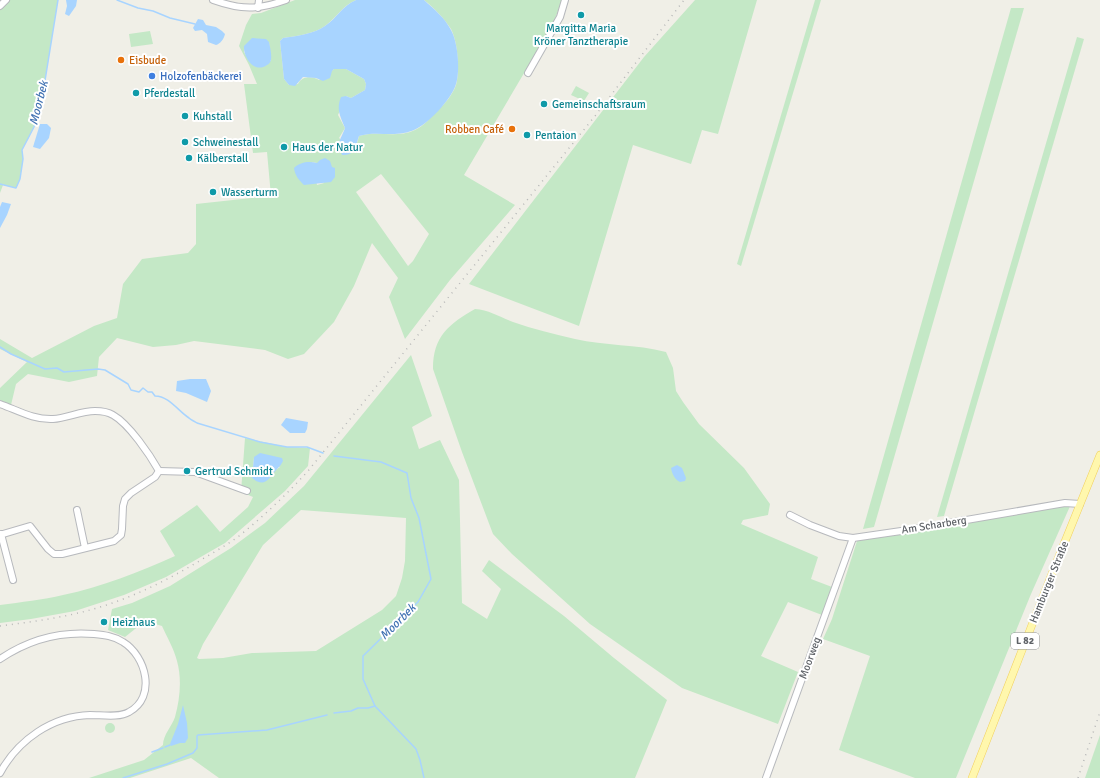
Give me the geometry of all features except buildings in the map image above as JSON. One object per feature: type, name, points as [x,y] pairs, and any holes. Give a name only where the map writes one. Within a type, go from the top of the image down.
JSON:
[{"type":"main road","name":"Hamburger Straße","points":[[972,778],[1100,454]]},
{"type":"street","points":[[0,6],[6,0]]},
{"type":"street","points":[[213,0],[232,6],[258,8],[286,0]]},
{"type":"street","points":[[258,8],[259,0]]},
{"type":"street","points":[[528,73],[560,17],[565,0]]},
{"type":"street","points":[[0,404],[40,418],[52,419],[94,411],[103,411],[113,415],[128,427],[149,453],[159,471]]},
{"type":"street","points":[[159,471],[195,472],[247,491]]},
{"type":"street","points":[[13,580],[0,535],[30,526],[48,549],[54,554],[62,554],[114,541],[119,537],[122,529],[123,506],[125,499],[131,493],[155,477],[159,471]]},
{"type":"street","name":"Am Scharberg","points":[[790,516],[839,536],[853,538],[1065,503],[1080,504]]},
{"type":"street","points":[[77,510],[85,548]]},
{"type":"street","name":"Moorweg","points":[[766,778],[853,538]]},
{"type":"street","points":[[0,659],[22,646],[48,637],[75,633],[107,636],[121,640],[129,645],[136,653],[143,666],[145,680],[144,692],[140,702],[131,711],[122,715],[76,716],[52,724],[20,745],[9,758],[0,773]]},
{"type":"green space","points":[[6,0],[58,0],[43,93],[34,127],[22,150],[23,159],[20,179],[16,188],[3,185],[0,193],[0,6]]},
{"type":"green space","points":[[295,0],[356,0],[343,8],[321,29],[283,38],[280,41],[284,79],[289,85],[298,84],[305,78],[319,80],[334,69],[346,69],[364,79],[366,84],[365,90],[351,98],[346,96],[338,115],[345,128],[339,138],[355,151],[359,136],[366,134],[400,134],[415,130],[427,121],[443,105],[455,88],[458,65],[457,49],[451,29],[442,17],[424,0],[562,0],[553,24],[464,175],[515,205],[450,280],[405,339],[389,297],[398,278],[372,243],[354,286],[334,322],[304,354],[288,359],[265,350],[194,341],[176,345],[153,347],[117,338],[99,357],[97,376],[69,382],[28,374],[16,384],[11,405],[0,400],[0,388],[27,362],[0,349],[0,339],[32,358],[94,326],[117,318],[123,284],[142,259],[188,253],[196,244],[196,204],[271,196],[267,152],[253,153],[244,84],[257,84],[239,46],[246,25],[252,14],[261,13]],"holes":[[[269,42],[271,61],[248,59],[244,52],[244,46]],[[312,162],[317,163],[324,183],[317,185]],[[381,174],[429,234],[413,261],[408,266],[356,192]]]},
{"type":"green space","points":[[695,0],[757,0],[718,134],[702,130],[691,164],[633,145],[579,326],[469,284],[644,57]]},
{"type":"green space","points":[[815,0],[821,0],[741,266],[737,264]]},
{"type":"green space","points":[[1011,8],[1024,8],[874,527],[863,529]]},
{"type":"green space","points":[[150,31],[153,44],[131,47],[129,34]]},
{"type":"green space","points":[[1077,37],[1084,39],[944,516],[937,517]]},
{"type":"green space","points":[[576,86],[589,93],[584,101],[571,95]]},
{"type":"green space","points":[[475,309],[490,312],[528,327],[575,339],[655,349],[666,352],[673,368],[676,391],[683,402],[699,424],[744,468],[770,504],[768,515],[743,520],[741,524],[818,557],[811,579],[832,587],[822,615],[788,602],[761,656],[798,672],[778,724],[682,688],[590,624],[512,554],[493,534],[433,369],[439,339],[457,320]]},
{"type":"green space","points":[[411,355],[432,416],[412,427],[419,449],[440,440],[459,480],[462,603],[487,619],[501,589],[482,571],[489,560],[564,616],[667,700],[635,778],[219,778],[191,758],[130,778],[89,778],[144,760],[163,745],[164,738],[175,717],[179,696],[179,668],[162,626],[145,621],[125,637],[108,630],[112,609],[132,603],[170,586],[231,548],[265,523],[304,486]],"holes":[[[301,510],[406,518],[405,561],[402,578],[396,596],[382,610],[316,651],[252,653],[223,658],[197,658],[203,644],[263,545]]]},
{"type":"green space","points":[[245,438],[287,447],[310,448],[308,466],[285,491],[225,543],[166,577],[124,595],[75,611],[0,623],[0,605],[78,592],[134,573],[175,556],[160,531],[197,505],[220,532],[248,507],[253,497],[241,492]],"holes":[[[254,457],[280,467],[277,469],[252,478]]]},
{"type":"green space","points":[[1071,504],[1031,594],[956,778],[915,778],[839,750],[870,656],[823,639],[832,619],[858,538],[974,522]]},
{"type":"green space","points":[[108,723],[112,723],[114,724],[114,732],[108,733],[105,730],[105,726]]},
{"type":"green space","points":[[1100,735],[1100,778],[1085,778]]},
{"type":"water","points":[[66,0],[77,0],[76,6],[69,16],[65,14],[67,6]]},
{"type":"water","points":[[356,0],[424,0],[435,10],[451,30],[457,50],[458,74],[452,93],[438,111],[421,126],[409,132],[394,134],[366,134],[359,136],[355,150],[350,154],[342,155],[339,143],[345,128],[339,112],[341,97],[346,96],[351,98],[365,90],[366,84],[364,79],[346,69],[334,69],[330,78],[323,81],[316,78],[303,77],[295,86],[289,85],[284,79],[280,41],[283,38],[321,29],[347,5]]},
{"type":"water","points":[[198,19],[203,20],[206,25],[216,27],[222,31],[225,34],[224,38],[216,45],[208,42],[207,34],[202,30],[195,31],[193,28]]},
{"type":"water","points":[[252,38],[266,39],[269,42],[271,60],[269,64],[258,67],[254,66],[247,59],[244,46]]},
{"type":"water","points":[[40,124],[47,124],[51,128],[49,138],[40,149],[33,147]]},
{"type":"water","points":[[325,158],[330,161],[332,167],[335,168],[335,177],[331,182],[304,185],[296,176],[294,168],[305,162],[317,163]]},
{"type":"water","points":[[2,202],[11,204],[0,228],[0,207]]},
{"type":"water","points":[[206,379],[211,391],[207,402],[186,393],[176,391],[177,381]]},
{"type":"water","points":[[286,418],[308,422],[305,433],[290,433],[281,425]]},
{"type":"water","points":[[260,453],[282,458],[283,461],[269,479],[264,482],[256,481],[252,478],[254,457]]},
{"type":"water","points":[[677,465],[682,468],[686,478],[685,481],[678,481],[673,475],[671,468]]},
{"type":"water","points":[[183,705],[187,723],[188,738],[185,743],[171,746],[170,744],[178,724]]},
{"type":"waterway","name":"Moorbek","points":[[0,184],[16,188],[20,179],[23,159],[22,150],[34,127],[43,93],[58,0]]},
{"type":"waterway","points":[[117,0],[170,18],[195,24]]},
{"type":"waterway","name":"Moorbek","points":[[0,347],[11,354],[45,369],[57,368],[64,372],[98,369],[105,370],[128,384],[131,390],[139,392],[143,388],[148,392],[152,392],[155,396],[165,398],[197,423],[260,442],[287,447],[307,447],[323,453]]},
{"type":"waterway","name":"Moorbek","points":[[334,456],[381,462],[407,473],[411,498],[419,518],[431,579],[418,602],[363,656],[363,679],[375,706],[416,749],[424,778]]},
{"type":"waterway","points":[[334,713],[375,706]]},
{"type":"waterway","points":[[123,778],[167,764],[193,753],[197,748],[198,735],[267,730],[327,715]]},
{"type":"waterway","points":[[165,747],[170,745]]},
{"type":"waterway","points":[[152,752],[163,748]]},
{"type":"railway","points":[[0,626],[45,620],[79,613],[105,606],[133,595],[175,575],[201,560],[239,536],[266,513],[308,471],[595,116],[684,0]]},
{"type":"railway","points":[[1078,778],[1100,712]]},
{"type":"place","name":"Margitta Maria Kröner Tanztherapie","points":[[581,15]]},
{"type":"place","name":"Eisbude","points":[[121,60]]},
{"type":"place","name":"Holzofenbäckerei","points":[[152,76]]},
{"type":"place","name":"Pferdestall","points":[[136,93]]},
{"type":"place","name":"Gemeinschaftsraum","points":[[544,104]]},
{"type":"place","name":"Kuhstall","points":[[185,116]]},
{"type":"place","name":"Robben Café","points":[[512,129]]},
{"type":"place","name":"Pentaion","points":[[527,135]]},
{"type":"place","name":"Schweinestall","points":[[185,142]]},
{"type":"place","name":"Haus der Natur","points":[[284,147]]},
{"type":"place","name":"Kälberstall","points":[[189,158]]},
{"type":"place","name":"Wasserturm","points":[[213,192]]},
{"type":"place","name":"Gertrud Schmidt","points":[[187,471]]},
{"type":"place","name":"Heizhaus","points":[[104,622]]}]
